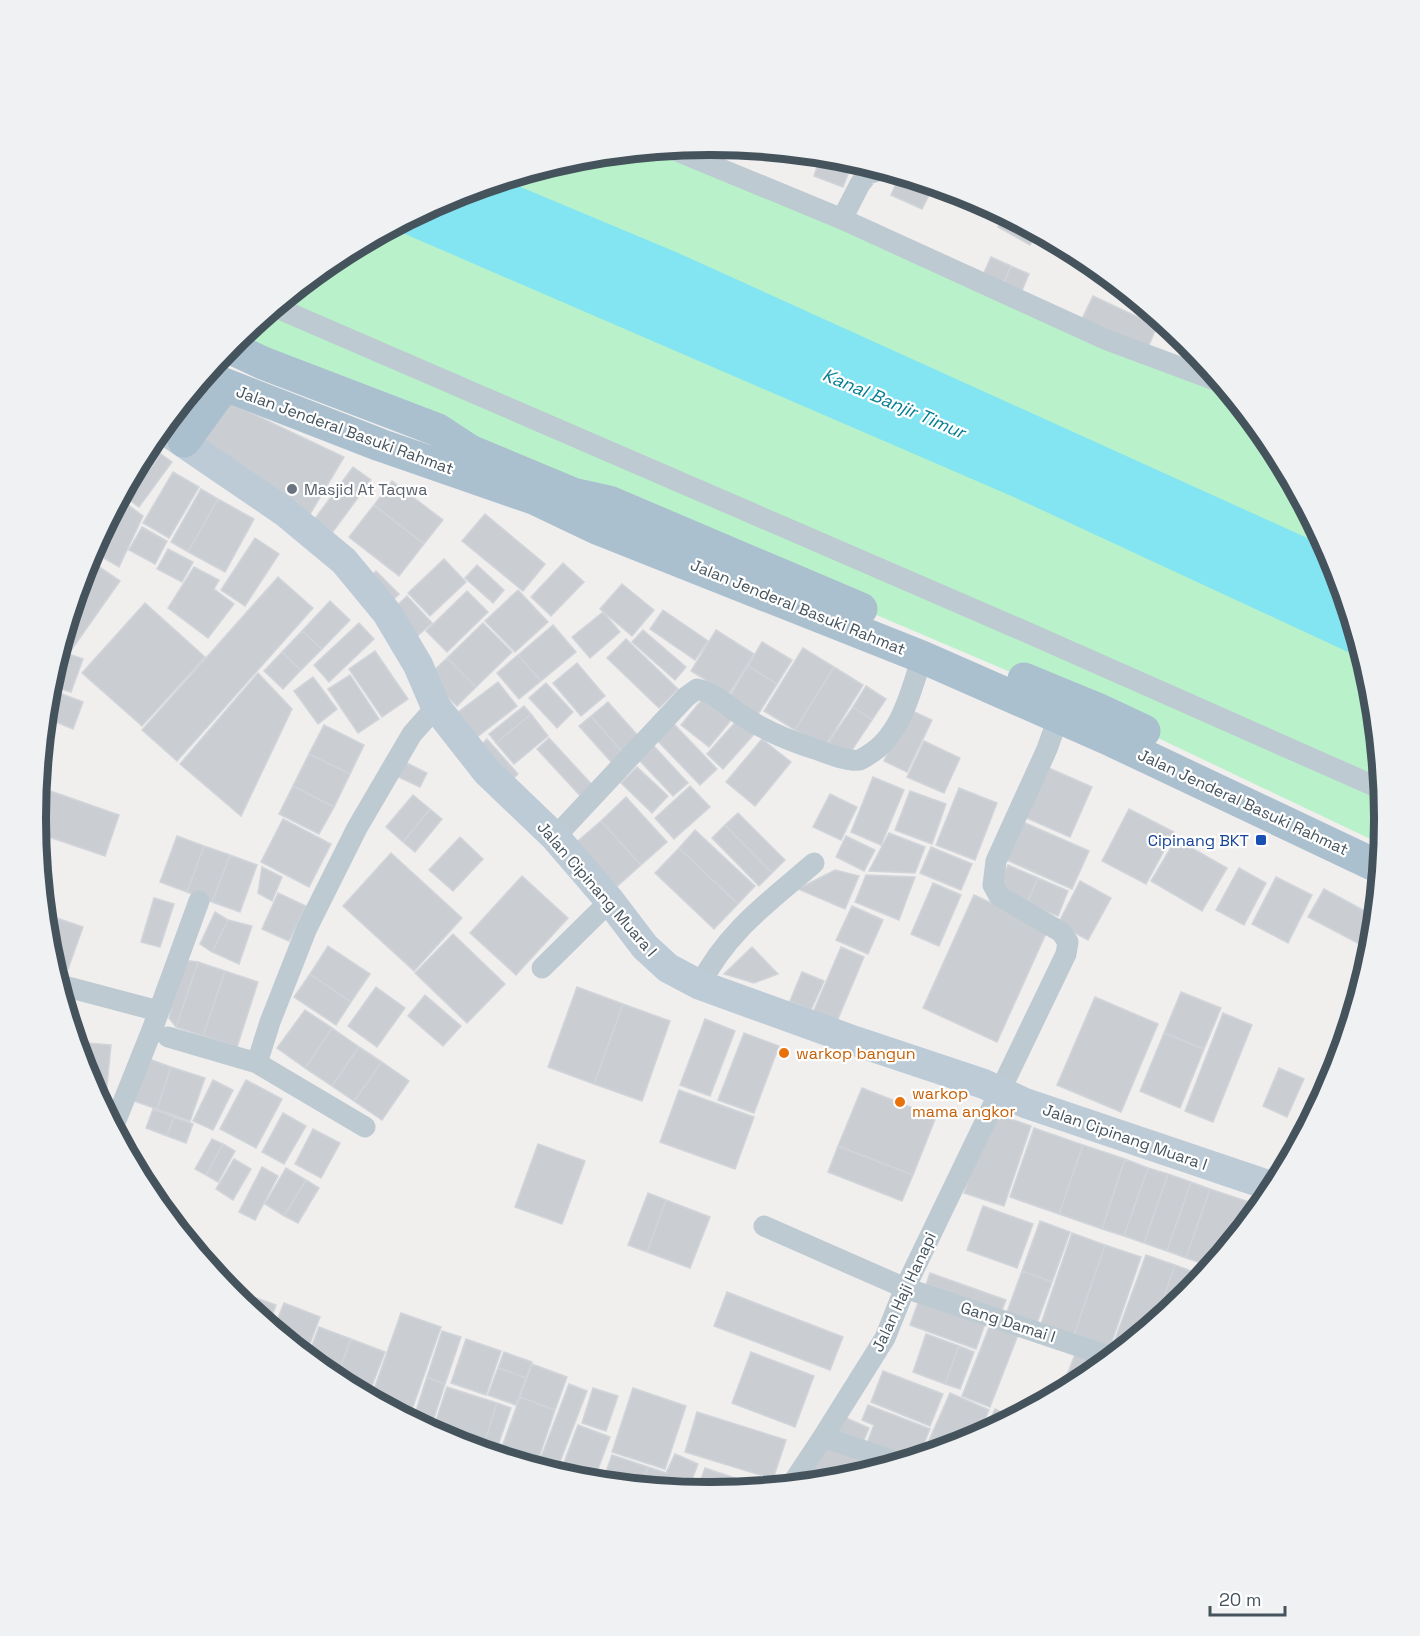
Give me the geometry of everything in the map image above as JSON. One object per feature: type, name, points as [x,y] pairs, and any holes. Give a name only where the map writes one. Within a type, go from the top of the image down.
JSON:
[{"type":"main road","name":"Jalan Jenderal Basuki Rahmat","points":[[239,352],[438,430],[470,451],[573,494],[609,502],[1097,709],[1373,840]]},
{"type":"main road","name":"Jalan Jenderal Basuki Rahmat","points":[[214,381],[380,445],[536,499],[599,529],[922,657],[1113,741],[1372,864]]},
{"type":"main road","points":[[173,435],[214,381]]},
{"type":"street","points":[[688,156],[842,219],[1107,340],[1205,376]]},
{"type":"street","points":[[842,219],[860,184],[869,174]]},
{"type":"street","points":[[283,311],[996,618],[1372,785]]},
{"type":"street","name":"Jalan Cipinang Muara I","points":[[173,435],[285,512],[344,561],[387,613],[418,665],[436,707],[487,772],[555,837],[610,901],[645,947],[668,968],[700,985],[1000,1090],[1025,1103],[1264,1184]]},
{"type":"street","points":[[555,837],[686,697],[697,689],[707,690],[743,717],[776,735],[837,756],[860,760],[881,746],[897,722],[910,695],[922,657]]},
{"type":"street","points":[[257,1063],[270,1022],[307,928],[348,846],[412,734],[436,707]]},
{"type":"street","name":"Jalan Haji Hanapi","points":[[797,1476],[885,1338],[905,1288],[1066,954],[1068,942],[1061,932],[999,896],[993,885],[996,861],[1059,718]]},
{"type":"street","points":[[700,985],[709,966],[739,927],[814,863]]},
{"type":"street","points":[[118,1116],[199,901]]},
{"type":"street","points":[[542,968],[610,901]]},
{"type":"street","points":[[68,987],[158,1011]]},
{"type":"street","points":[[168,1037],[257,1063],[365,1127]]},
{"type":"street","name":"Gang Damai I","points":[[764,1226],[905,1288],[1101,1354]]},
{"type":"street","points":[[823,1437],[885,1458]]},
{"type":"green space","points":[[685,156],[1203,375],[1262,449],[1285,486],[1323,564],[1338,605],[1351,646],[1368,731],[1374,818],[1373,840],[1097,709],[245,346],[273,319],[341,266],[378,243],[456,205],[538,177],[581,167],[623,160]]},
{"type":"water","name":"Kanal Banjir Timur","points":[[515,184],[676,252],[1312,540],[1338,605],[1353,654],[1016,498],[400,232],[456,205]]},
{"type":"building","points":[[818,164],[850,170],[843,187],[814,176]]},
{"type":"building","points":[[897,182],[930,193],[922,209],[891,195]]},
{"type":"building","points":[[1001,222],[1033,239],[1030,245],[998,227]]},
{"type":"building","points":[[991,257],[1011,266],[1003,285],[982,277]]},
{"type":"building","points":[[1011,266],[1029,274],[1021,293],[1003,285]]},
{"type":"building","points":[[1093,296],[1156,328],[1147,350],[1082,319]]},
{"type":"building","name":"Masjid At Taqwa","points":[[228,402],[344,457],[306,521],[198,447]]},
{"type":"building","points":[[157,451],[161,454],[129,497]]},
{"type":"building","points":[[161,454],[172,462],[139,507],[128,499]]},
{"type":"building","points":[[353,467],[371,480],[329,537],[311,524]]},
{"type":"building","points":[[173,472],[199,487],[169,538],[143,523]]},
{"type":"building","points":[[392,481],[443,520],[424,544],[374,505]]},
{"type":"building","points":[[201,489],[218,499],[188,552],[171,542]]},
{"type":"building","points":[[218,499],[254,519],[225,572],[188,552]]},
{"type":"building","points":[[126,503],[143,516],[119,567],[101,556]]},
{"type":"building","points":[[374,505],[424,544],[399,576],[349,537]]},
{"type":"building","points":[[485,514],[545,564],[523,591],[462,541]]},
{"type":"building","points":[[142,527],[167,541],[155,564],[129,550]]},
{"type":"building","points":[[255,538],[279,554],[245,606],[221,590]]},
{"type":"building","points":[[168,549],[193,562],[182,582],[157,569]]},
{"type":"building","points":[[444,559],[466,582],[430,616],[408,593]]},
{"type":"building","points":[[563,563],[584,582],[551,616],[531,597]]},
{"type":"building","points":[[97,565],[120,581],[70,652],[68,651],[69,646]]},
{"type":"building","points":[[477,565],[504,590],[493,603],[465,578]]},
{"type":"building","points":[[194,567],[219,580],[214,589],[234,604],[208,638],[168,608]]},
{"type":"building","points":[[376,571],[399,594],[388,605],[365,582]]},
{"type":"building","points":[[278,577],[313,608],[177,761],[142,730]]},
{"type":"building","points":[[622,584],[654,610],[632,636],[600,609]]},
{"type":"building","points":[[518,590],[548,622],[515,652],[485,621]]},
{"type":"building","points":[[467,591],[488,612],[447,652],[426,631]]},
{"type":"building","points":[[407,596],[432,623],[414,639],[389,613]]},
{"type":"building","points":[[330,601],[350,620],[322,649],[302,631]]},
{"type":"building","points":[[145,603],[205,657],[142,726],[82,673]]},
{"type":"building","points":[[663,610],[708,641],[695,660],[650,629]]},
{"type":"building","points":[[603,612],[620,632],[590,658],[572,637]]},
{"type":"building","points":[[359,623],[374,639],[329,682],[314,665]]},
{"type":"building","points":[[483,623],[512,652],[476,687],[447,658]]},
{"type":"building","points":[[553,625],[576,652],[541,681],[518,655]]},
{"type":"building","points":[[643,630],[686,667],[675,680],[632,642]]},
{"type":"building","points":[[716,630],[754,654],[729,694],[691,671]]},
{"type":"building","points":[[302,631],[322,649],[301,670],[282,652]]},
{"type":"building","points":[[626,639],[678,689],[659,708],[607,658]]},
{"type":"building","points":[[762,642],[792,660],[777,684],[748,666]]},
{"type":"building","points":[[803,648],[834,667],[795,730],[764,711]]},
{"type":"building","points":[[375,651],[408,699],[382,717],[349,669]]},
{"type":"building","points":[[282,652],[301,670],[283,689],[264,671]]},
{"type":"building","points":[[67,654],[83,659],[71,692],[59,688]]},
{"type":"building","points":[[518,655],[541,681],[519,699],[497,673]]},
{"type":"building","points":[[447,658],[476,687],[457,706],[427,677]]},
{"type":"building","points":[[577,663],[605,696],[581,716],[553,683]]},
{"type":"building","points":[[748,666],[777,684],[757,716],[728,699]]},
{"type":"building","points":[[834,667],[863,685],[824,748],[795,730]]},
{"type":"building","points":[[258,673],[292,709],[241,816],[180,764]]},
{"type":"building","points":[[350,675],[379,719],[358,733],[328,689]]},
{"type":"building","points":[[313,677],[337,709],[318,724],[294,691]]},
{"type":"building","points":[[498,682],[517,706],[468,744],[449,719]]},
{"type":"building","points":[[546,683],[573,712],[557,728],[529,698]]},
{"type":"building","points":[[866,686],[886,699],[872,720],[853,707]]},
{"type":"building","points":[[58,693],[83,702],[73,729],[54,721]]},
{"type":"building","points":[[705,696],[732,719],[709,747],[681,725]]},
{"type":"building","points":[[608,702],[640,738],[623,753],[591,716]]},
{"type":"building","points":[[524,706],[531,714],[496,743],[489,734]]},
{"type":"building","points":[[853,707],[872,720],[848,756],[828,743]]},
{"type":"building","points":[[908,709],[932,720],[907,772],[884,761]]},
{"type":"building","points":[[531,714],[548,736],[514,764],[496,743]]},
{"type":"building","points":[[591,716],[623,753],[612,763],[579,726]]},
{"type":"building","points":[[739,718],[756,732],[723,769],[707,754]]},
{"type":"building","points":[[671,721],[717,769],[700,785],[654,737]]},
{"type":"building","points":[[324,725],[364,745],[350,774],[309,754]]},
{"type":"building","points":[[549,738],[596,789],[584,800],[537,749]]},
{"type":"building","points":[[487,739],[518,774],[504,787],[473,752]]},
{"type":"building","points":[[762,739],[791,762],[755,806],[726,782]]},
{"type":"building","points":[[924,741],[960,758],[944,793],[907,777]]},
{"type":"building","points":[[653,745],[688,783],[673,796],[638,759]]},
{"type":"building","points":[[309,754],[350,774],[334,807],[293,786]]},
{"type":"building","points":[[403,761],[427,773],[420,787],[396,776]]},
{"type":"building","points":[[1042,765],[1092,787],[1070,837],[1020,815]]},
{"type":"building","points":[[637,767],[668,796],[652,813],[621,783]]},
{"type":"building","points":[[873,777],[904,790],[881,845],[851,832]]},
{"type":"building","points":[[293,786],[334,807],[319,834],[279,814]]},
{"type":"building","points":[[690,786],[710,807],[674,839],[655,818]]},
{"type":"building","points":[[959,788],[997,803],[975,860],[936,845]]},
{"type":"building","points":[[47,790],[119,815],[105,856],[47,836]]},
{"type":"building","points":[[910,791],[946,804],[932,844],[895,830]]},
{"type":"building","points":[[830,794],[857,807],[841,840],[813,827]]},
{"type":"building","points":[[413,795],[430,809],[403,842],[386,827]]},
{"type":"building","points":[[626,797],[667,842],[641,865],[601,821]]},
{"type":"building","points":[[430,809],[442,819],[415,852],[403,842]]},
{"type":"building","points":[[1129,809],[1174,832],[1146,884],[1102,861]]},
{"type":"building","points":[[738,813],[785,860],[772,873],[725,825]]},
{"type":"building","points":[[283,819],[331,844],[309,887],[261,862]]},
{"type":"building","points":[[1016,819],[1089,851],[1072,889],[1000,857]]},
{"type":"building","points":[[601,821],[641,865],[613,890],[572,846]]},
{"type":"building","points":[[725,825],[772,873],[759,886],[712,838]]},
{"type":"building","points":[[695,830],[755,886],[738,904],[679,848]]},
{"type":"building","points":[[889,833],[925,847],[915,873],[869,871]]},
{"type":"building","points":[[177,836],[204,846],[187,892],[160,882]]},
{"type":"building","points":[[846,836],[875,850],[864,871],[836,857]]},
{"type":"building","points":[[460,837],[483,859],[453,891],[429,870]]},
{"type":"building","points":[[1176,839],[1227,868],[1202,911],[1151,881]]},
{"type":"building","points":[[204,846],[230,855],[212,902],[187,892]]},
{"type":"building","points":[[931,847],[972,864],[961,890],[920,873]]},
{"type":"building","points":[[679,848],[738,904],[714,929],[655,873]]},
{"type":"building","points":[[391,853],[462,918],[414,971],[343,906]]},
{"type":"building","points":[[230,855],[257,865],[240,912],[212,902]]},
{"type":"building","points":[[1008,865],[1038,878],[1027,903],[997,889]]},
{"type":"building","points":[[262,867],[282,877],[272,901],[258,893]]},
{"type":"building","points":[[1239,868],[1266,883],[1244,925],[1216,910]]},
{"type":"building","points":[[835,870],[859,876],[845,909],[798,889]]},
{"type":"building","points":[[866,875],[915,877],[899,920],[855,902]]},
{"type":"building","points":[[522,876],[568,918],[516,975],[470,933]]},
{"type":"building","points":[[1276,877],[1312,895],[1288,943],[1252,924]]},
{"type":"building","points":[[1038,878],[1068,891],[1058,916],[1027,903]]},
{"type":"building","points":[[1080,881],[1111,898],[1088,940],[1058,924]]},
{"type":"building","points":[[933,883],[961,895],[939,946],[911,934]]},
{"type":"building","points":[[1324,889],[1367,912],[1361,945],[1308,917]]},
{"type":"building","points":[[278,893],[306,906],[289,941],[262,929]]},
{"type":"building","points":[[974,895],[1048,929],[997,1042],[923,1008]]},
{"type":"building","points":[[154,898],[174,904],[160,947],[141,942]]},
{"type":"building","points":[[852,906],[883,920],[868,954],[836,940]]},
{"type":"building","points":[[215,912],[228,920],[212,952],[200,944]]},
{"type":"building","points":[[54,917],[83,927],[68,969],[64,968]]},
{"type":"building","points":[[228,920],[252,926],[239,964],[212,952]]},
{"type":"building","points":[[453,934],[505,984],[467,1023],[415,973]]},
{"type":"building","points":[[328,946],[370,974],[351,1002],[310,974]]},
{"type":"building","points":[[752,947],[778,974],[754,983],[724,974]]},
{"type":"building","points":[[841,947],[864,957],[835,1026],[812,1015]]},
{"type":"building","points":[[181,960],[198,962],[176,1027],[169,1018]]},
{"type":"building","points":[[198,962],[225,971],[203,1036],[176,1027]]},
{"type":"building","points":[[225,971],[258,982],[237,1047],[203,1036]]},
{"type":"building","points":[[802,972],[824,981],[811,1010],[790,1001]]},
{"type":"building","points":[[310,974],[351,1002],[336,1025],[294,997]]},
{"type":"building","points":[[376,987],[405,1008],[377,1047],[348,1026]]},
{"type":"building","points":[[577,987],[623,1004],[594,1084],[548,1067]]},
{"type":"building","points":[[1181,992],[1221,1008],[1204,1049],[1164,1033]]},
{"type":"building","points":[[425,995],[461,1026],[443,1046],[408,1016]]},
{"type":"building","points":[[1095,997],[1158,1024],[1121,1112],[1057,1085]]},
{"type":"building","points":[[623,1004],[670,1021],[642,1101],[594,1084]]},
{"type":"building","points":[[305,1010],[332,1028],[305,1068],[277,1048]]},
{"type":"building","points":[[1223,1013],[1252,1025],[1213,1122],[1185,1111]]},
{"type":"building","points":[[705,1019],[735,1031],[710,1096],[680,1085]]},
{"type":"building","points":[[332,1028],[359,1047],[332,1086],[305,1068]]},
{"type":"building","points":[[744,1033],[779,1046],[754,1113],[718,1100]]},
{"type":"building","points":[[1164,1033],[1204,1049],[1180,1108],[1140,1091]]},
{"type":"building","points":[[87,1044],[111,1045],[107,1085],[103,1085]]},
{"type":"building","points":[[359,1047],[382,1062],[354,1101],[332,1086]]},
{"type":"building","points":[[149,1059],[171,1067],[157,1109],[134,1101]]},
{"type":"building","points":[[382,1062],[409,1081],[382,1120],[354,1101]]},
{"type":"building","points":[[171,1067],[205,1078],[190,1121],[157,1109]]},
{"type":"building","points":[[1279,1068],[1304,1079],[1287,1117],[1263,1106]]},
{"type":"building","points":[[213,1080],[233,1090],[213,1130],[193,1121]]},
{"type":"building","points":[[246,1080],[282,1099],[256,1148],[220,1129]]},
{"type":"building","points":[[862,1088],[936,1117],[913,1175],[838,1146]]},
{"type":"building","points":[[679,1090],[754,1117],[735,1169],[660,1142]]},
{"type":"building","points":[[153,1109],[174,1117],[167,1136],[146,1128]]},
{"type":"building","points":[[991,1112],[1031,1126],[1004,1206],[964,1193]]},
{"type":"building","points":[[283,1113],[306,1126],[284,1164],[262,1152]]},
{"type":"building","points":[[174,1117],[193,1124],[186,1143],[167,1136]]},
{"type":"building","points":[[1034,1128],[1083,1145],[1059,1214],[1010,1197]]},
{"type":"building","points":[[313,1129],[340,1143],[321,1178],[295,1164]]},
{"type":"building","points":[[212,1139],[223,1144],[206,1175],[195,1169]]},
{"type":"building","points":[[223,1144],[235,1151],[218,1182],[206,1175]]},
{"type":"building","points":[[538,1144],[585,1161],[562,1224],[515,1207]]},
{"type":"building","points":[[1083,1145],[1125,1159],[1102,1229],[1059,1214]]},
{"type":"building","points":[[838,1146],[913,1175],[902,1201],[828,1172]]},
{"type":"building","points":[[234,1159],[251,1169],[233,1200],[216,1189]]},
{"type":"building","points":[[1125,1159],[1148,1168],[1124,1236],[1102,1229]]},
{"type":"building","points":[[262,1167],[278,1176],[255,1220],[239,1212]]},
{"type":"building","points":[[286,1168],[306,1180],[284,1216],[265,1204]]},
{"type":"building","points":[[1148,1168],[1168,1174],[1144,1243],[1124,1236]]},
{"type":"building","points":[[1168,1174],[1191,1182],[1167,1251],[1144,1243]]},
{"type":"building","points":[[306,1180],[319,1188],[298,1223],[284,1216]]},
{"type":"building","points":[[1191,1182],[1210,1189],[1186,1258],[1167,1251]]},
{"type":"building","points":[[1210,1189],[1249,1202],[1236,1222],[1201,1263],[1186,1258]]},
{"type":"building","points":[[648,1193],[666,1200],[647,1252],[628,1245]]},
{"type":"building","points":[[666,1200],[710,1217],[690,1268],[647,1252]]},
{"type":"building","points":[[983,1206],[1033,1224],[1017,1268],[967,1250]]},
{"type":"building","points":[[1040,1221],[1070,1232],[1052,1282],[1022,1271]]},
{"type":"building","points":[[1072,1233],[1105,1245],[1074,1335],[1041,1324]]},
{"type":"building","points":[[1105,1245],[1141,1257],[1110,1347],[1074,1335]]},
{"type":"building","points":[[1146,1255],[1175,1265],[1162,1303],[1113,1345]]},
{"type":"building","points":[[1175,1265],[1193,1272],[1179,1287],[1162,1303]]},
{"type":"building","points":[[1022,1271],[1052,1282],[1037,1323],[1007,1312]]},
{"type":"building","points":[[930,1273],[1006,1300],[1000,1315],[925,1288]]},
{"type":"building","points":[[727,1292],[843,1337],[830,1370],[714,1326]]},
{"type":"building","points":[[251,1296],[276,1305],[272,1316]]},
{"type":"building","points":[[919,1300],[985,1324],[976,1349],[910,1325]]},
{"type":"building","points":[[284,1303],[320,1317],[309,1346],[277,1320]]},
{"type":"building","points":[[401,1313],[441,1327],[412,1410],[374,1390]]},
{"type":"building","points":[[990,1325],[1018,1335],[990,1407],[962,1396]]},
{"type":"building","points":[[319,1327],[351,1339],[340,1369],[311,1348]]},
{"type":"building","points":[[442,1331],[461,1337],[445,1384],[427,1377]]},
{"type":"building","points":[[926,1334],[959,1346],[945,1384],[913,1372]]},
{"type":"building","points":[[351,1339],[385,1352],[371,1389],[340,1369]]},
{"type":"building","points":[[466,1339],[501,1351],[486,1395],[451,1383]]},
{"type":"building","points":[[959,1346],[974,1352],[960,1389],[945,1384]]},
{"type":"building","points":[[1077,1349],[1096,1357],[1079,1370],[1066,1378]]},
{"type":"building","points":[[504,1352],[532,1362],[526,1378],[498,1368]]},
{"type":"building","points":[[751,1352],[814,1376],[795,1427],[732,1403]]},
{"type":"building","points":[[532,1364],[567,1377],[555,1410],[520,1397]]},
{"type":"building","points":[[498,1368],[526,1378],[516,1405],[488,1395]]},
{"type":"building","points":[[883,1371],[943,1394],[930,1426],[871,1402]]},
{"type":"building","points":[[427,1377],[445,1384],[433,1420],[416,1412]]},
{"type":"building","points":[[569,1384],[587,1391],[559,1464],[540,1460]]},
{"type":"building","points":[[447,1387],[497,1403],[485,1442],[436,1422]]},
{"type":"building","points":[[593,1388],[618,1396],[606,1431],[582,1423]]},
{"type":"building","points":[[633,1388],[686,1406],[665,1469],[612,1452]]},
{"type":"building","points":[[950,1393],[989,1410],[984,1422],[927,1444]]},
{"type":"building","points":[[520,1397],[555,1410],[538,1459],[502,1447]]},
{"type":"building","points":[[497,1403],[511,1408],[498,1446],[485,1442]]},
{"type":"building","points":[[868,1405],[930,1429],[923,1446],[893,1455],[866,1445],[874,1425],[862,1420]]},
{"type":"building","points":[[995,1409],[1003,1413],[1003,1413],[991,1419]]},
{"type":"building","points":[[697,1412],[786,1440],[773,1478],[685,1452]]},
{"type":"building","points":[[844,1417],[869,1428],[862,1445],[837,1434]]},
{"type":"building","points":[[578,1425],[610,1437],[597,1472],[563,1465]]},
{"type":"building","points":[[823,1441],[866,1458],[864,1463],[839,1469],[819,1472],[812,1470]]},
{"type":"building","points":[[675,1454],[698,1464],[691,1481],[644,1478],[648,1467],[666,1473]]},
{"type":"building","points":[[612,1455],[648,1467],[644,1478],[605,1473]]},
{"type":"building","points":[[869,1456],[879,1460],[866,1463]]},
{"type":"building","points":[[705,1468],[742,1480],[710,1482],[700,1482]]},
{"type":"place","name":"Masjid At Taqwa","points":[[292,489]]},
{"type":"place","name":"Cipinang BKT","points":[[1261,840]]},
{"type":"place","name":"warkop bangun","points":[[784,1053]]},
{"type":"place","name":"warkop mama angkor","points":[[900,1102]]}]
